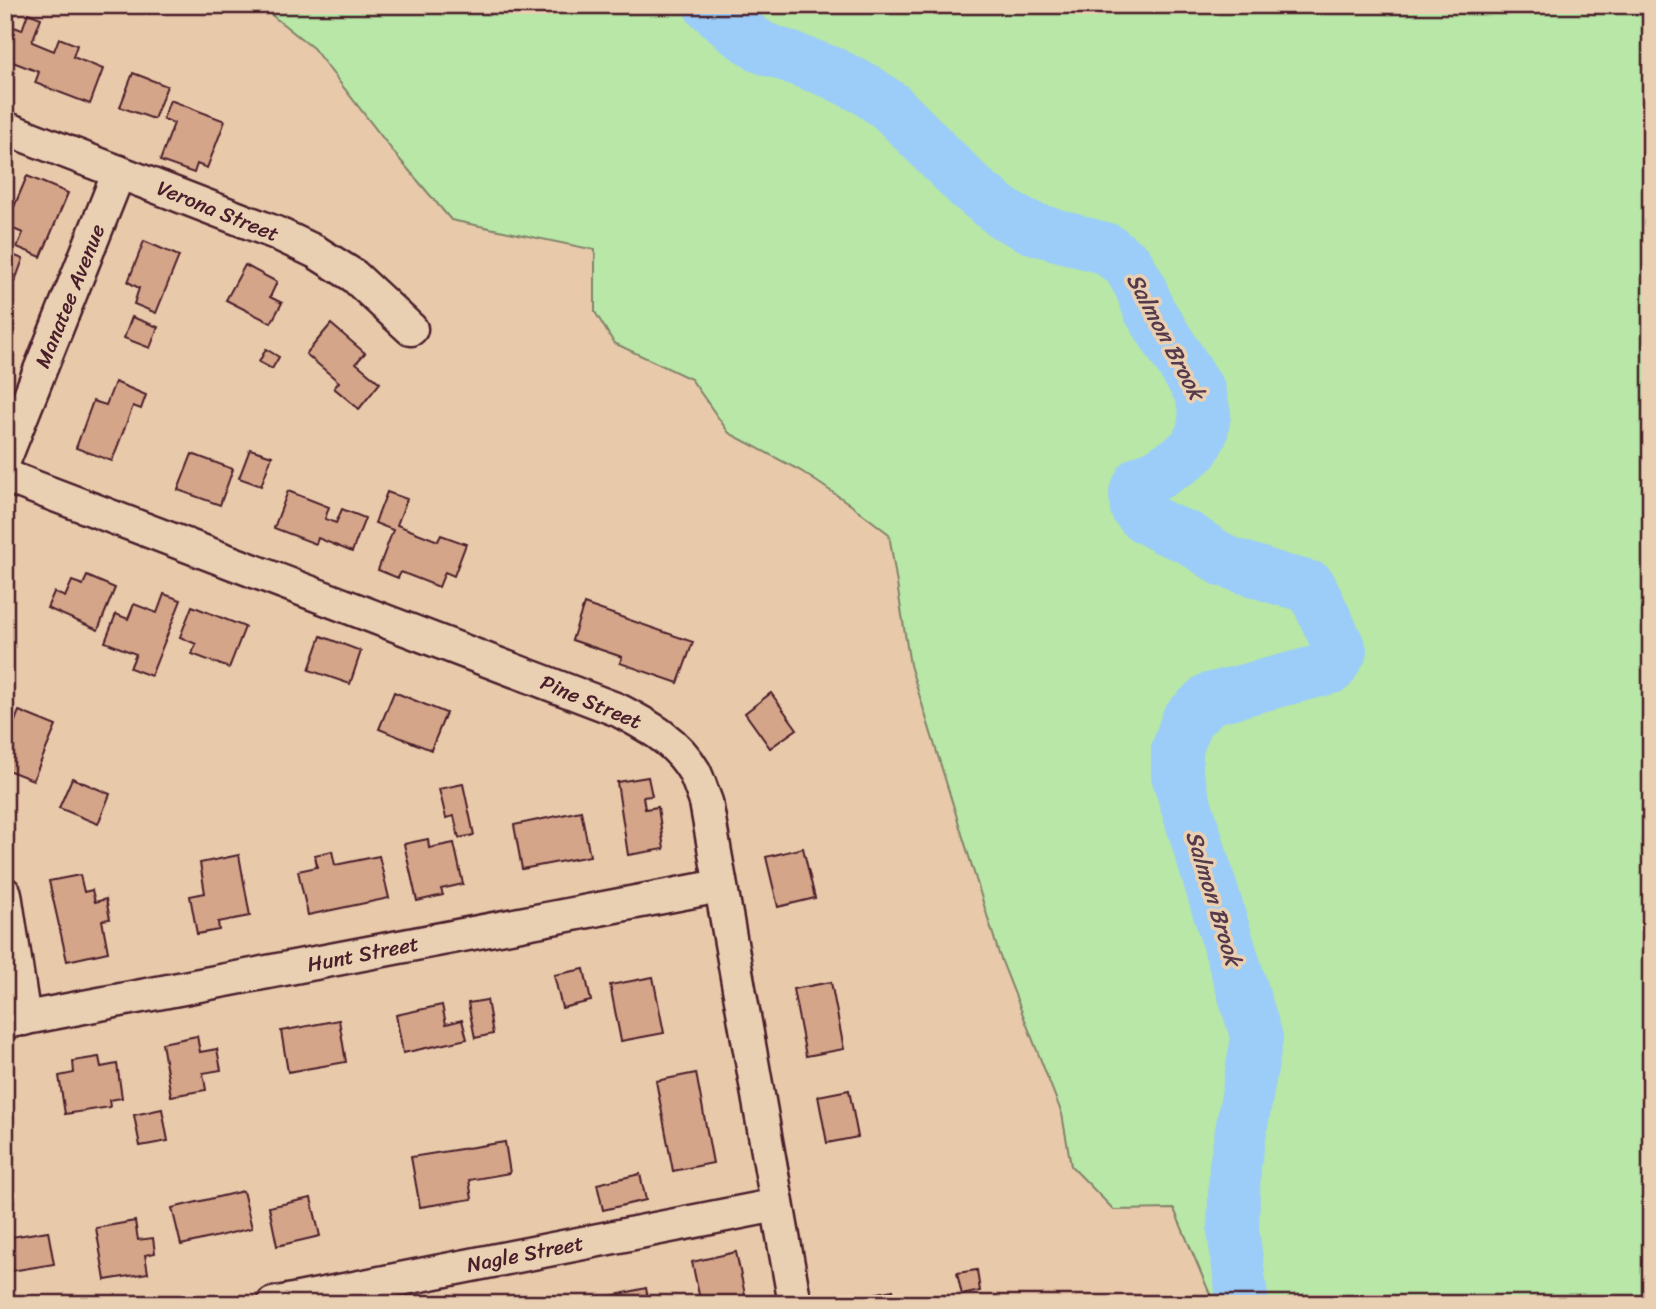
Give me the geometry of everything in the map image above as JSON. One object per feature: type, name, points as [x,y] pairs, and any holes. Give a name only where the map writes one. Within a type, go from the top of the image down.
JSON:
[{"type":"street","name":"Verona Street","points":[[5,128],[276,233],[316,252],[354,276],[411,329]]},
{"type":"street","name":"Manatee Avenue","points":[[5,458],[119,172]]},
{"type":"street","name":"Pine Street","points":[[5,476],[618,710],[648,726],[675,746],[694,772],[706,802],[795,1304]]},
{"type":"street","name":"Hunt Street","points":[[14,1021],[720,886]]},
{"type":"street","points":[[5,894],[14,1021]]},
{"type":"street","name":"Nagle Street","points":[[273,1304],[776,1205]]},
{"type":"green space","points":[[259,5],[1651,5],[1651,1296],[1607,1304],[1211,1304],[1212,1299],[1174,1209],[1114,1210],[1071,1166],[1062,1114],[999,954],[910,665],[889,534],[801,471],[729,433],[691,379],[614,343],[595,312],[595,250],[451,220],[396,155],[313,48]]},
{"type":"building","points":[[28,13],[41,18],[32,42],[54,51],[59,38],[77,45],[73,57],[103,69],[90,104],[35,83],[39,72],[5,59],[6,24],[22,30]]},
{"type":"building","points":[[133,73],[167,86],[154,119],[120,107]]},
{"type":"building","points":[[170,100],[225,121],[207,168],[197,164],[194,173],[160,161],[174,123],[163,119]]},
{"type":"building","points":[[27,176],[68,193],[41,257],[17,247],[23,233],[6,226]]},
{"type":"building","points":[[144,241],[179,256],[156,313],[134,304],[139,288],[128,282]]},
{"type":"building","points":[[5,252],[23,259],[11,292],[5,290]]},
{"type":"building","points":[[245,265],[277,282],[270,297],[282,303],[271,323],[226,300]]},
{"type":"building","points":[[132,317],[158,327],[150,348],[124,338]]},
{"type":"building","points":[[331,324],[365,353],[356,363],[380,383],[359,409],[334,388],[339,382],[306,354]]},
{"type":"building","points":[[266,349],[279,357],[272,369],[259,362]]},
{"type":"building","points":[[115,382],[146,395],[141,409],[133,406],[112,461],[76,448],[93,401],[106,405]]},
{"type":"building","points":[[250,449],[272,456],[261,486],[239,478]]},
{"type":"building","points":[[192,454],[233,469],[220,505],[178,490]]},
{"type":"building","points":[[288,491],[329,507],[325,519],[336,523],[342,509],[365,518],[352,552],[318,538],[316,544],[274,528]]},
{"type":"building","points":[[387,492],[407,499],[397,525],[438,541],[441,535],[466,544],[454,576],[445,572],[439,587],[401,572],[398,578],[378,570],[393,530],[375,523]]},
{"type":"building","points":[[87,576],[115,588],[98,630],[47,608],[54,592],[65,597],[72,581],[83,585]]},
{"type":"building","points":[[164,594],[181,600],[151,676],[130,668],[136,654],[105,642],[116,614],[128,619],[134,604],[157,613]]},
{"type":"building","points":[[584,604],[693,642],[678,683],[620,663],[622,657],[572,640]]},
{"type":"building","points":[[192,606],[245,627],[229,668],[192,654],[196,644],[180,637]]},
{"type":"building","points":[[321,636],[361,651],[350,684],[309,670]]},
{"type":"building","points":[[394,692],[446,713],[431,750],[379,729]]},
{"type":"building","points":[[771,693],[797,729],[770,748],[745,713]]},
{"type":"building","points":[[19,711],[56,726],[33,780],[5,769],[5,738],[8,739]]},
{"type":"building","points":[[648,777],[652,796],[643,797],[645,809],[658,807],[664,849],[628,855],[617,782]]},
{"type":"building","points":[[72,778],[110,794],[98,824],[59,808]]},
{"type":"building","points":[[463,784],[474,835],[459,838],[454,816],[446,818],[439,789]]},
{"type":"building","points":[[581,811],[590,856],[522,869],[514,825]]},
{"type":"building","points":[[428,839],[429,848],[454,843],[463,884],[441,889],[443,895],[417,901],[404,844]]},
{"type":"building","points":[[803,848],[815,898],[778,907],[766,857]]},
{"type":"building","points":[[332,851],[335,865],[379,856],[389,898],[308,915],[298,871],[317,867],[315,855]]},
{"type":"building","points":[[239,855],[250,916],[218,922],[219,930],[197,934],[190,896],[205,893],[200,863]]},
{"type":"building","points":[[80,875],[84,892],[92,890],[95,902],[106,899],[110,919],[102,920],[108,952],[67,961],[49,881]]},
{"type":"building","points":[[584,969],[591,1001],[562,1008],[554,975]]},
{"type":"building","points":[[653,977],[664,1033],[621,1041],[610,985]]},
{"type":"building","points":[[831,982],[844,1049],[806,1056],[793,989]]},
{"type":"building","points":[[487,1000],[493,1034],[475,1038],[468,1003]]},
{"type":"building","points":[[442,1005],[446,1024],[462,1020],[467,1039],[403,1053],[396,1015]]},
{"type":"building","points":[[339,1020],[346,1062],[288,1072],[281,1031]]},
{"type":"building","points":[[197,1036],[200,1052],[217,1049],[221,1070],[203,1073],[206,1090],[171,1096],[162,1043]]},
{"type":"building","points":[[99,1057],[101,1067],[117,1064],[122,1098],[109,1100],[110,1107],[65,1114],[59,1076],[74,1073],[73,1061]]},
{"type":"building","points":[[696,1073],[713,1163],[673,1171],[656,1081]]},
{"type":"building","points":[[849,1090],[858,1137],[827,1143],[818,1096]]},
{"type":"building","points":[[162,1109],[168,1141],[140,1146],[134,1115]]},
{"type":"building","points":[[505,1142],[510,1173],[469,1180],[472,1199],[420,1207],[411,1157]]},
{"type":"building","points":[[640,1174],[646,1200],[603,1210],[597,1184]]},
{"type":"building","points":[[243,1191],[252,1228],[181,1245],[172,1208]]},
{"type":"building","points":[[311,1198],[320,1236],[277,1246],[269,1207]]},
{"type":"building","points":[[135,1221],[138,1240],[153,1238],[155,1253],[145,1255],[148,1273],[105,1280],[96,1228]]},
{"type":"building","points":[[48,1231],[54,1264],[5,1272],[5,1238]]},
{"type":"building","points":[[736,1252],[747,1304],[701,1304],[692,1262]]},
{"type":"building","points":[[977,1270],[980,1291],[962,1295],[957,1273]]},
{"type":"building","points":[[646,1288],[649,1304],[599,1304],[598,1299]]},
{"type":"building","points":[[893,1290],[896,1304],[850,1304],[849,1299]]},
{"type":"waterway","name":"Salmon Brook","points":[[709,5],[761,47],[833,73],[867,90],[891,107],[970,187],[1004,214],[1032,228],[1107,249],[1128,265],[1149,310],[1200,392],[1205,414],[1202,433],[1194,449],[1158,474],[1141,481],[1135,493],[1136,508],[1144,517],[1189,538],[1224,561],[1311,587],[1341,651],[1331,668],[1209,699],[1187,720],[1177,750],[1177,775],[1257,1038],[1235,1166],[1233,1230],[1243,1304]]}]
